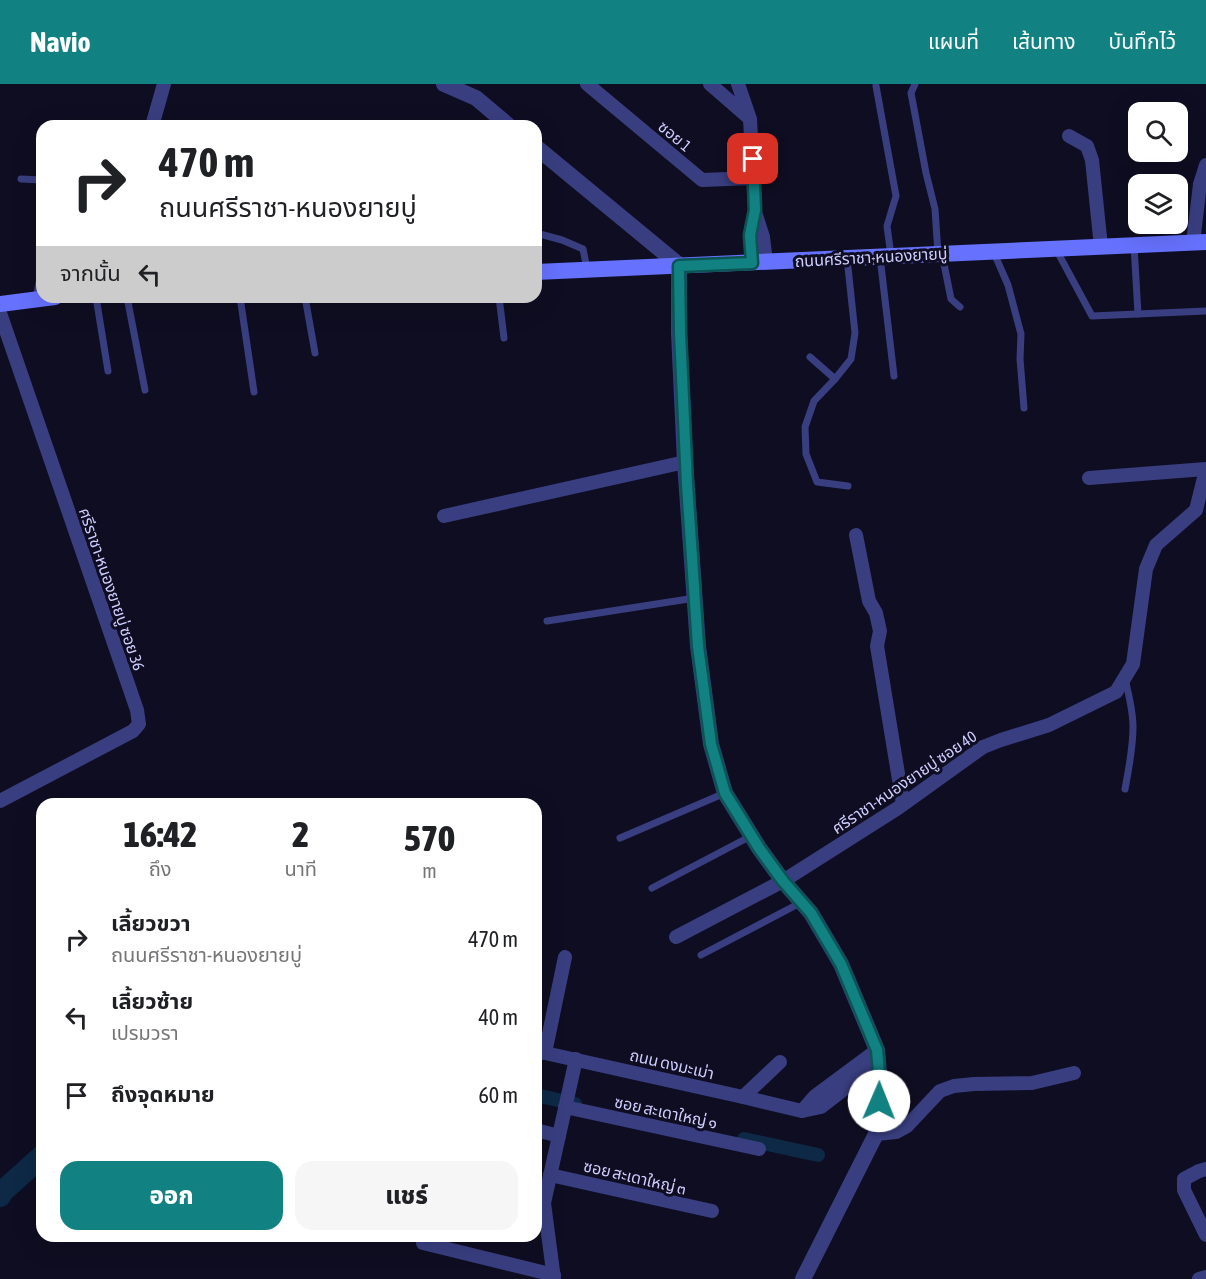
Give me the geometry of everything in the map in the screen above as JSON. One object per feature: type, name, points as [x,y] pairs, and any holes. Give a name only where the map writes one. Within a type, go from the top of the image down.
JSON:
[{"type":"main road","name":"ถนนศรีราชา-หนองยายบู่","points":[[542,272],[1199,242]]},
{"type":"main road","points":[[0,304],[36,299]]},
{"type":"street","points":[[154,120],[164,84]]},
{"type":"street","points":[[444,84],[476,98],[503,120]]},
{"type":"street","name":"ซอย 1","points":[[587,84],[702,180],[754,178]]},
{"type":"street","points":[[710,84],[750,119]]},
{"type":"street","points":[[738,84],[750,119],[755,210],[763,237],[759,263]]},
{"type":"street","points":[[1069,136],[1087,146],[1092,160],[1101,247]]},
{"type":"street","points":[[542,152],[679,266],[686,462],[698,646],[711,744],[725,793],[751,836],[783,881],[811,913],[841,964],[878,1056],[880,1084],[876,1134],[803,1279]]},
{"type":"street","points":[[1199,242],[1200,184],[1206,165]]},
{"type":"street","name":"ศรีราชา-หนองยายบู่ ซอย 36","points":[[0,313],[137,710],[139,724],[133,731],[0,801]]},
{"type":"street","points":[[444,516],[686,462]]},
{"type":"street","points":[[1089,478],[1206,469]]},
{"type":"street","name":"ศรีราชา-หนองยายบู่ ซอย 40","points":[[676,937],[783,881],[903,804],[983,747],[1050,725],[1116,692],[1133,664],[1146,568],[1156,545],[1196,510],[1206,469]]},
{"type":"street","points":[[856,535],[869,601],[876,613],[880,631],[877,646],[903,804]]},
{"type":"street","points":[[542,1044],[565,957]]},
{"type":"street","name":"ถนน ดงมะเม่า","points":[[542,1052],[802,1111],[815,1096],[878,1056]]},
{"type":"street","points":[[542,1197],[550,1175],[576,1059]]},
{"type":"street","points":[[743,1097],[780,1062]]},
{"type":"street","points":[[876,1134],[896,1132],[907,1126],[940,1091],[954,1086],[1032,1083],[1074,1073]]},
{"type":"street","name":"ซอย สะเดาใหญ่ ๑","points":[[567,1101],[759,1149]]},
{"type":"street","points":[[542,1132],[559,1136]]},
{"type":"street","points":[[1206,1169],[1184,1179],[1184,1190],[1206,1235]]},
{"type":"street","name":"ซอย สะเดาใหญ่ ๓","points":[[550,1175],[712,1211]]},
{"type":"street","points":[[423,1243],[554,1277],[542,1213]]},
{"type":"street","points":[[1199,1279],[1206,1277]]},
{"type":"lane","points":[[915,84],[911,93],[934,209],[940,254],[951,299],[960,307]]},
{"type":"lane","points":[[876,86],[896,196],[887,226],[885,257],[894,376]]},
{"type":"lane","points":[[21,179],[36,180]]},
{"type":"lane","points":[[542,235],[584,249],[587,270]]},
{"type":"lane","points":[[1134,245],[1138,314]]},
{"type":"lane","points":[[1056,249],[1092,316],[1206,311]]},
{"type":"lane","points":[[993,252],[1008,285],[1021,334],[1020,359],[1024,408]]},
{"type":"lane","points":[[847,258],[855,333],[851,359],[835,380],[814,401],[805,427],[806,454],[817,482],[848,486]]},
{"type":"lane","points":[[97,303],[108,371]]},
{"type":"lane","points":[[128,303],[145,390]]},
{"type":"lane","points":[[241,303],[254,392]]},
{"type":"lane","points":[[306,303],[315,353]]},
{"type":"lane","points":[[500,303],[504,338]]},
{"type":"lane","points":[[810,357],[835,380]]},
{"type":"lane","points":[[547,621],[695,598]]},
{"type":"lane","points":[[1125,677],[1134,725],[1132,755],[1125,789]]},
{"type":"lane","points":[[620,838],[725,793]]},
{"type":"lane","points":[[652,888],[751,836]]},
{"type":"lane","points":[[701,955],[802,902]]},
{"type":"waterway","points":[[542,1096],[575,1104]]},
{"type":"waterway","points":[[744,1139],[818,1155]]},
{"type":"waterway","points":[[0,1196],[36,1161]]},
{"type":"route","points":[[753,159],[755,210],[750,235],[752,263],[679,266],[687,484],[698,646],[711,744],[725,793],[759,848],[783,881],[811,913],[841,964],[877,1050],[879,1101]]}]
